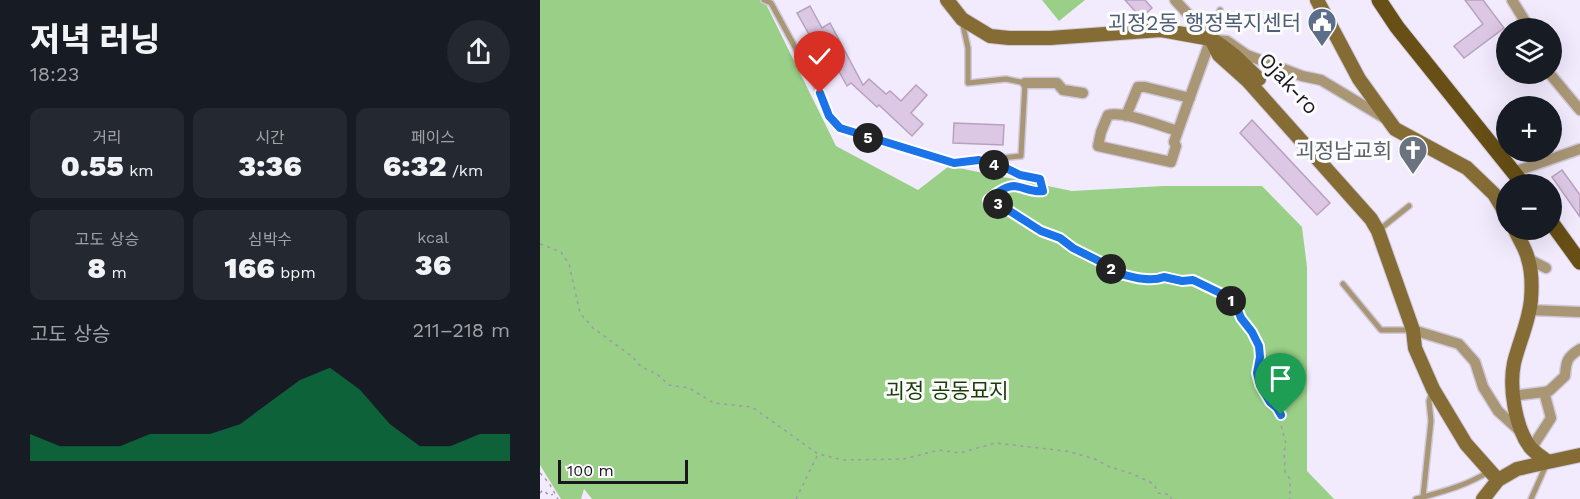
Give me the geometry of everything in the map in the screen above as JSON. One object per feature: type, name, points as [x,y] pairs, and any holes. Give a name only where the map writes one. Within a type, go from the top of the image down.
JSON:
[{"type":"main road","points":[[1379,0],[1429,68],[1516,174]]},
{"type":"main road","points":[[1562,237],[1580,262]]},
{"type":"street","points":[[947,0],[962,19],[990,36],[1050,38],[1161,30],[1227,41],[1247,55],[1302,76],[1321,80],[1386,119]]},
{"type":"street","points":[[1175,0],[1211,39]]},
{"type":"street","points":[[1317,0],[1359,79],[1395,129],[1467,168],[1496,197]]},
{"type":"street","points":[[1512,0],[1523,18]]},
{"type":"street","points":[[1178,131],[1114,113],[1108,115],[1098,146],[1171,162],[1176,146],[1174,142],[1178,131],[1190,98],[1211,39]]},
{"type":"street","name":"Ojak-ro","points":[[1211,39],[1219,55],[1248,81],[1375,225],[1413,330],[1415,348],[1433,389],[1466,444],[1493,476]]},
{"type":"street","points":[[1024,83],[1057,83],[1063,90],[1083,93]]},
{"type":"street","points":[[1559,84],[1580,110]]},
{"type":"street","points":[[1126,116],[1138,87],[1190,98]]},
{"type":"street","points":[[1527,174],[1580,149]]},
{"type":"street","points":[[1519,240],[1528,259],[1531,278],[1531,301],[1514,365],[1512,396],[1521,432]]},
{"type":"street","points":[[1528,259],[1546,268]]},
{"type":"street","points":[[1529,310],[1580,312]]},
{"type":"street","points":[[1413,330],[1459,344],[1475,362],[1483,387],[1498,411],[1521,432],[1532,449],[1548,462]]},
{"type":"street","name":"Ojak-ro","points":[[1413,330],[1424,344],[1441,384],[1473,439],[1490,459],[1501,467],[1517,468]]},
{"type":"street","points":[[1512,396],[1549,391],[1565,376],[1566,363],[1571,354],[1580,349]]},
{"type":"street","points":[[1532,449],[1551,418],[1544,392]]},
{"type":"street","points":[[1483,499],[1493,476],[1517,468],[1580,455]]},
{"type":"lane","points":[[764,0],[771,3],[820,93],[829,116],[840,128],[954,163],[1021,156],[1024,83],[1006,79],[968,83],[968,48],[962,19]]},
{"type":"lane","points":[[1211,39],[1220,10]]},
{"type":"lane","points":[[1375,225],[1409,206]]},
{"type":"lane","points":[[1343,284],[1381,330],[1413,330]]},
{"type":"lane","points":[[1423,497],[1431,420],[1429,401],[1433,389]]},
{"type":"lane","points":[[1531,499],[1548,462]]},
{"type":"lane","points":[[1416,499],[1476,479],[1493,476]]},
{"type":"path","points":[[997,166],[1020,175],[1040,179],[1043,191],[1013,186],[998,192],[988,200],[997,203],[1041,231],[1060,238],[1073,248],[1109,266],[1113,272],[1145,279],[1164,277],[1182,281],[1193,280],[1222,294],[1237,308],[1259,346],[1260,357],[1257,373],[1260,385],[1281,415],[1286,444],[1284,451],[1286,472],[1290,479],[1290,499]]},
{"type":"path","points":[[540,243],[561,252],[569,264],[580,313],[593,328],[633,357],[641,367],[657,374],[669,385],[689,388],[714,403],[752,407],[818,454],[843,460],[904,459],[939,450],[960,453],[995,443],[1066,451],[1095,459],[1154,484],[1158,493],[1171,495],[1171,499]]},
{"type":"path","points":[[796,499],[818,454]]},
{"type":"path","points":[[540,473],[558,499]]},
{"type":"path","points":[[540,493],[543,490],[550,496],[554,493]]},
{"type":"green space","name":"괴정 공동묘지","points":[[540,0],[764,0],[836,146],[918,190],[949,166],[1072,191],[1163,186],[1262,186],[1302,227],[1307,267],[1307,471],[1334,499],[592,499],[584,489],[581,499],[561,499],[540,465]]},
{"type":"green space","points":[[1042,0],[1085,0],[1059,21]]},
{"type":"building","points":[[1125,0],[1145,0],[1152,8],[1141,18]]},
{"type":"building","points":[[1465,0],[1483,0],[1496,18],[1496,34],[1464,58],[1454,46],[1483,24]]},
{"type":"building","points":[[810,6],[822,28],[830,23],[863,85],[869,79],[886,94],[890,91],[901,101],[916,85],[927,95],[911,113],[923,124],[912,136],[851,83],[847,86],[817,32],[810,36],[797,13]]},
{"type":"building","points":[[1252,120],[1330,203],[1317,215],[1240,133]]},
{"type":"building","points":[[954,123],[1004,125],[1003,145],[953,143]]},
{"type":"building","points":[[1562,170],[1580,195],[1580,217],[1562,191],[1562,174],[1556,174]]},
{"type":"place","name":"괴정2동 행정복지센터","points":[[1322,48]]},
{"type":"place","name":"괴정남교회","points":[[1413,176]]},
{"type":"route","points":[[820,93],[829,116],[840,128],[954,163],[979,160],[1020,175],[1040,179],[1043,191],[1013,186],[998,192],[988,200],[1011,211],[1041,231],[1060,238],[1073,248],[1097,259],[1109,266],[1113,272],[1145,279],[1164,277],[1182,281],[1193,280],[1222,294],[1237,308],[1241,318],[1257,339],[1260,357],[1257,378],[1270,402],[1281,415]]}]
